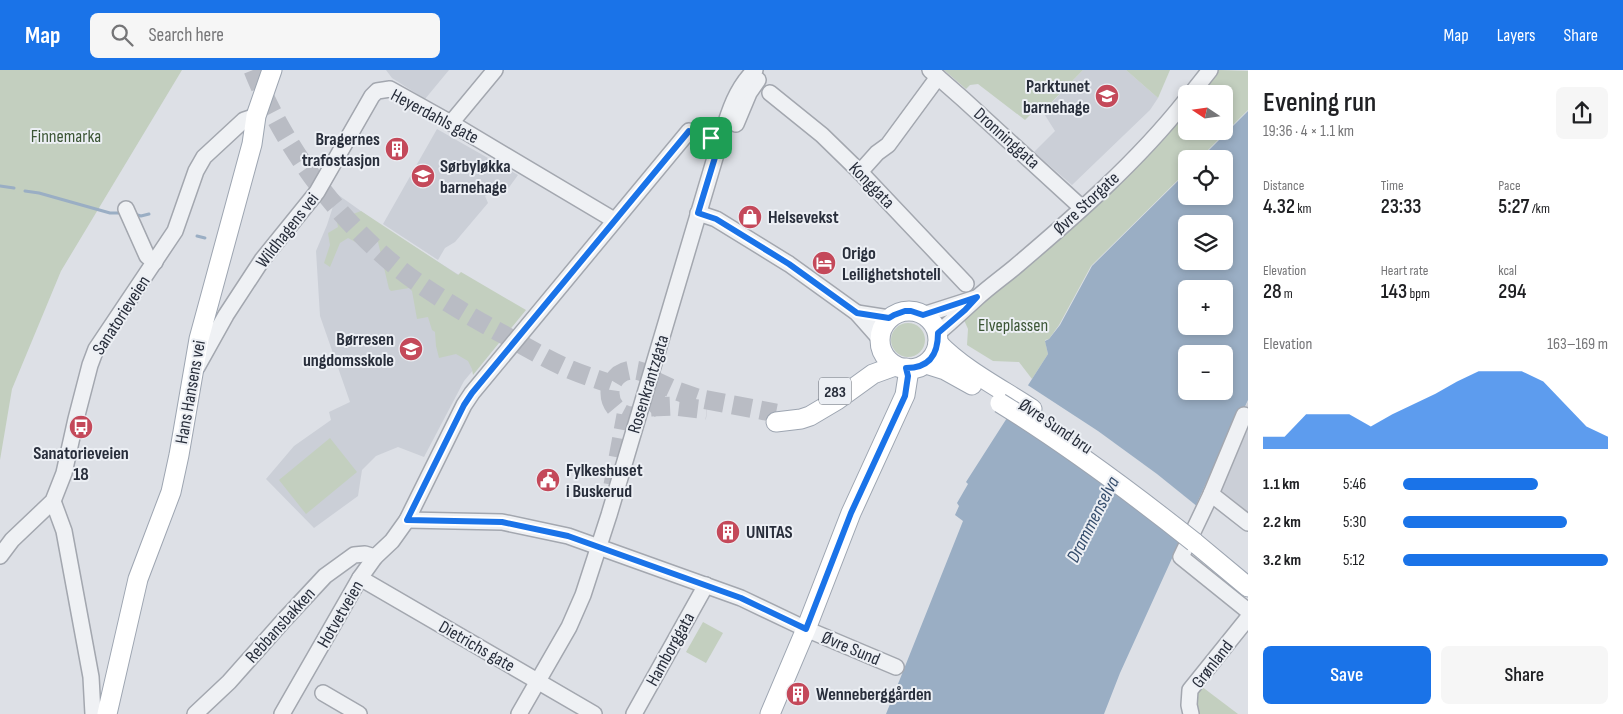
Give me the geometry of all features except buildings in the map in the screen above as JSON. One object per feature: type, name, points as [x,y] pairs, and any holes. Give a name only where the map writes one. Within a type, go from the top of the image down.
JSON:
[{"type":"main road","name":"Hans Hansens vei","points":[[107,714],[138,579],[171,492],[200,339],[252,144],[256,116],[272,70]]},
{"type":"main road","points":[[889,318],[905,311],[923,315],[934,325],[938,338],[959,362],[1004,398]]},
{"type":"main road","name":"283","points":[[889,318],[884,324],[880,343],[866,364],[848,382],[817,402],[776,418],[801,419],[815,414],[873,374],[901,367],[919,367],[926,364]]},
{"type":"main road","points":[[938,338],[936,351],[926,364],[954,374],[1004,398]]},
{"type":"main road","points":[[770,714],[806,629],[851,513],[905,396],[908,376],[901,367],[886,358],[880,343]]},
{"type":"main road","name":"Øvre Sund bru","points":[[1004,398],[1120,470],[1197,537]]},
{"type":"main road","points":[[1197,537],[1248,572]]},
{"type":"main road","points":[[1197,537],[1248,587]]},
{"type":"street","points":[[451,123],[494,70]]},
{"type":"street","name":"Rosenkrantzgata","points":[[519,714],[569,627],[583,595],[682,273],[689,264],[725,142],[740,112],[748,76],[765,70]]},
{"type":"street","points":[[1198,85],[1210,70]]},
{"type":"street","points":[[860,172],[877,153],[888,145],[934,74]]},
{"type":"street","name":"Dronninggata","points":[[934,74],[1082,208]]},
{"type":"street","name":"Heyerdahls gate","points":[[384,89],[390,89],[451,123],[614,220]]},
{"type":"street","name":"Wildhagens vei","points":[[193,375],[226,315],[262,260],[317,192],[372,96],[377,91],[384,89]]},
{"type":"street","name":"Konggata","points":[[770,93],[822,135],[860,172],[966,284]]},
{"type":"street","name":"Øvre Storgate","points":[[938,338],[977,297],[1015,267],[1082,208],[1155,136],[1178,109]]},
{"type":"street","name":"Sanatorieveien","points":[[0,556],[12,540],[53,501],[64,473],[76,419],[96,349],[175,231],[193,179],[204,157],[244,120],[256,116]]},
{"type":"street","name":"Hotvetveien","points":[[282,714],[360,578],[407,520],[464,405],[472,393],[689,131],[725,142]]},
{"type":"street","points":[[126,209],[147,256],[155,262]]},
{"type":"street","points":[[703,215],[716,219],[789,264],[857,313],[880,343]]},
{"type":"street","name":"Øvre Storgate","points":[[923,315],[977,297]]},
{"type":"street","points":[[857,313],[889,318]]},
{"type":"street","points":[[1244,424],[1181,557],[1247,617]]},
{"type":"street","points":[[1211,494],[1248,523]]},
{"type":"street","points":[[53,501],[64,531],[91,677],[93,714]]},
{"type":"street","name":"Øvre Sund","points":[[407,520],[502,522],[568,536],[741,598],[806,629],[896,667]]},
{"type":"street","name":"Rebbansbakken","points":[[195,714],[229,682],[325,576],[354,555],[365,554],[375,558]]},
{"type":"street","name":"Dietrichs gate","points":[[360,578],[594,714]]},
{"type":"street","name":"Hamborggata","points":[[634,714],[706,585]]},
{"type":"street","name":"Grønland","points":[[1191,714],[1189,705],[1190,690],[1247,617]]},
{"type":"street","points":[[322,692],[358,714]]},
{"type":"shaded area","points":[[386,70],[449,70],[425,99],[392,78]]},
{"type":"shaded area","points":[[1083,70],[1126,70],[1158,98],[1150,110],[1072,185],[1034,152],[1055,131],[1043,112]]},
{"type":"shaded area","points":[[437,129],[518,175],[507,190],[498,188],[485,196],[488,203],[455,242],[445,248],[438,260],[383,224]]},
{"type":"shaded area","name":"Børresen ungdomsskole","points":[[337,194],[382,226],[520,314],[464,381],[424,457],[398,447],[376,456],[362,470],[358,496],[314,528],[266,479],[294,446],[331,420],[329,412],[350,402],[320,316],[316,251]]},
{"type":"shaded area","points":[[1248,401],[1248,523],[1211,483]]},
{"type":"green space","name":"Finnemarka","points":[[0,70],[182,70],[61,271],[12,389],[0,460]]},
{"type":"green space","points":[[944,70],[1083,70],[1043,111],[1032,113],[1025,120],[978,84],[970,85],[966,89]]},
{"type":"green space","points":[[1126,70],[1170,70],[1158,98]]},
{"type":"green space","name":"Elveplassen","points":[[1219,70],[1248,71],[1248,110],[1233,125],[1233,85],[1207,85]]},
{"type":"green space","name":"Elveplassen","points":[[1178,121],[1178,140],[1218,140],[1208,150],[1178,150],[1178,180],[1091,266],[1059,325],[1049,339],[1045,340],[1048,354],[1032,379],[1019,362],[993,361],[967,345],[968,329],[964,320],[1104,199],[1166,136]]},
{"type":"green space","points":[[361,211],[458,275],[461,272],[526,310],[473,375],[468,361],[456,354],[439,358],[435,332],[432,330],[428,317],[417,319],[412,291],[409,288],[391,291],[389,289],[378,242],[361,245],[348,238],[340,243],[330,267],[324,263],[330,245],[328,233],[338,227],[337,222],[340,219]]},
{"type":"green space","points":[[908,323],[915,324],[920,328],[924,333],[924,347],[920,352],[915,356],[908,357],[901,356],[896,352],[892,347],[891,340],[892,333],[896,328],[901,324]]},
{"type":"green space","points":[[330,438],[357,472],[306,514],[279,480]]},
{"type":"green space","points":[[703,622],[723,633],[706,663],[686,652]]},
{"type":"green space","points":[[1201,686],[1238,714],[1199,714],[1196,700]]},
{"type":"water","name":"Drammenselva","points":[[1248,111],[1248,400],[1211,480],[1208,479],[1120,673],[1104,714],[886,714],[963,521],[955,515],[959,506],[957,503],[968,484],[966,482],[1048,354],[1045,341],[1049,339],[1060,325],[1092,266],[1178,181],[1178,205],[1233,205],[1233,150],[1209,150],[1219,140],[1233,140],[1233,126]]},
{"type":"pier","points":[[1026,384],[1098,431],[1198,507],[1183,540],[1007,414]]},
{"type":"waterway","points":[[0,186],[14,188]]},
{"type":"waterway","points":[[25,191],[39,193],[110,213],[122,213]]},
{"type":"waterway","points":[[134,214],[141,216],[149,214]]},
{"type":"waterway","points":[[197,236],[205,238]]},
{"type":"tunnel","points":[[253,70],[282,131],[301,160],[344,216],[368,242],[394,265],[453,306],[531,350],[569,369],[611,384]]},
{"type":"tunnel","points":[[629,370],[637,370],[646,374],[652,380],[656,393],[652,406],[646,412],[637,416],[629,416],[620,412],[614,406],[610,397],[610,389],[614,380],[620,374],[629,370]]},
{"type":"tunnel","points":[[653,380],[697,398],[776,413]]},
{"type":"tunnel","points":[[651,407],[674,406],[707,410]]},
{"type":"tunnel","points":[[613,485],[626,415]]},
{"type":"place","name":"Parktunet barnehage","points":[[1107,96]]},
{"type":"place","name":"Bragernes trafostasjon","points":[[397,149]]},
{"type":"place","name":"Sørbyløkka barnehage","points":[[423,176]]},
{"type":"place","name":"Helsevekst","points":[[750,217]]},
{"type":"place","name":"Origo Leilighetshotell","points":[[824,263]]},
{"type":"place","name":"Børresen ungdomsskole","points":[[411,349]]},
{"type":"place","name":"Sanatorieveien 18","points":[[81,427]]},
{"type":"place","name":"Fylkeshuset i Buskerud","points":[[548,480]]},
{"type":"place","name":"UNITAS","points":[[728,532]]},
{"type":"place","name":"Wenneberggården","points":[[798,694]]},
{"type":"route","points":[[689,131],[711,138],[720,141],[698,213],[716,219],[789,264],[857,313],[889,318],[905,311],[917,312],[923,315],[977,297],[938,333],[936,351],[926,364],[919,367],[906,368],[908,376],[907,391],[851,513],[806,629],[741,598],[568,536],[502,522],[407,520],[464,405],[480,382],[689,131]]}]
